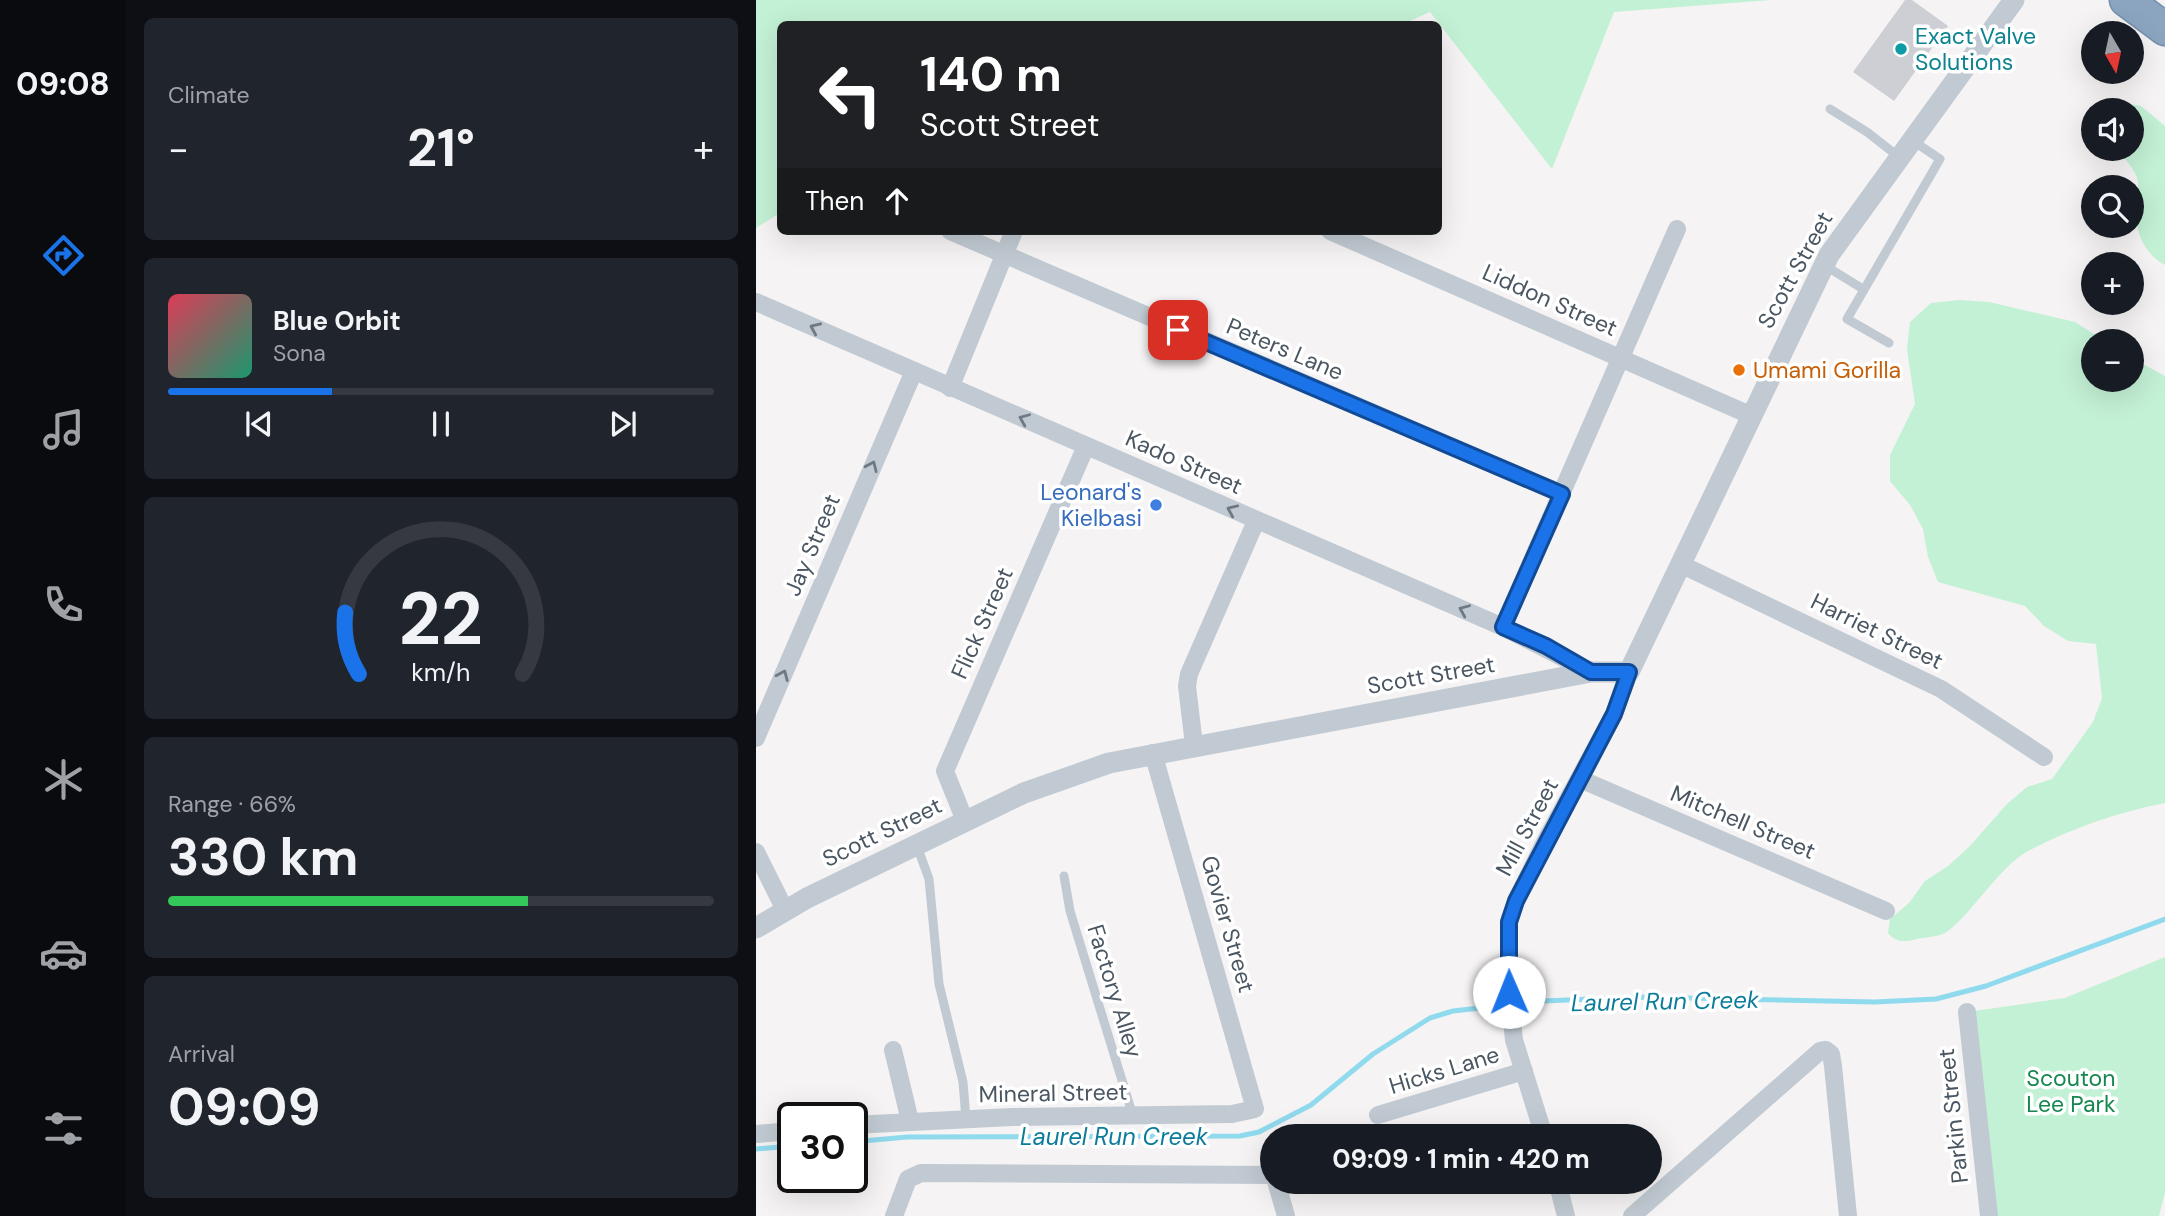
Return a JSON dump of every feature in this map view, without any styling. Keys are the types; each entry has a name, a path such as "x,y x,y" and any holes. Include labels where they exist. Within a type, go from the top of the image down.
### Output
{"highway":[{"path":"2126,0 2165,29"}],"street":[{"name":"Scott Street","path":"756,928 785,910 965,821 1052,781 1109,763 1591,672 1629,672 1824,265 2014,0"},
{"path":"1503,627 1678,229"},
{"name":"Peters Lane","path":"959,235 1562,494"},
{"path":"950,388 1012,235"},
{"name":"Liddon Street","path":"1338,235 1751,415"},
{"name":"Kado Street","path":"756,302 1546,646 1591,672"},
{"name":"Jay Street","path":"756,738 914,371"},
{"name":"Flick Street","path":"965,821 945,771 1086,446"},
{"path":"1194,745 1186,686 1189,674 1256,520"},
{"name":"Harriet Street","path":"1680,564 1941,690 2044,757"},
{"name":"Mill Street","path":"1540,1124 1512,1021 1509,992 1509,922 1516,901 1614,714 1629,672"},
{"name":"Govier Street","path":"1153,753 1255,1109"},
{"name":"Mitchell Street","path":"1580,779 1886,911"},
{"path":"756,852 785,910"},
{"name":"Parkin Street","path":"1967,1012 1989,1216"},
{"path":"893,1050 910,1121"},
{"path":"1632,1216 1782,1083 1820,1051 1826,1050 1833,1066 1848,1216"},
{"name":"Hicks Lane","path":"1378,1115 1524,1071"},
{"name":"Mineral Street","path":"868,1124 966,1119 1232,1114 1255,1109"},
{"path":"756,1134 777,1132"},
{"path":"894,1216 912,1175 956,1172 1260,1175"},
{"path":"1280,1194 1286,1216"},
{"path":"1560,1194 1566,1216"}],"lane":[{"path":"1830,109 1867,132 1899,157"},
{"path":"1889,343 1847,319 1940,159 1912,140"},
{"path":"1824,265 1863,289"},
{"path":"917,844 929,878 939,984 963,1082 966,1119"},
{"name":"Factory Alley","path":"1064,876 1070,911 1133,1116"}],"green space":[{"path":"756,0 1771,0 1614,12 1552,169 1442,27 1442,21 1437,21 1430,12 1410,21 777,21 777,215 756,228"},
{"path":"2144,108 2165,126 2165,265 2150,254 2141,239 2144,238 2144,175 2136,175 2127,161 2144,161"},
{"path":"1960,300 1989,302 2075,322 2086,329 2081,329 2081,392 2144,392 2144,365 2165,376 2165,803 2095,822 2028,851 2007,867 1948,931 1937,936 1901,941 1888,933 1890,919 1909,903 1925,881 1948,866 1969,847 2007,804 2027,787 2052,779 2093,722 2102,698 2096,644 2068,641 2044,626 2025,606 1938,582 1928,557 1923,529 1910,505 1890,481 1890,455 1915,404 1907,349 1910,322 1931,303"},
{"name":"Scouton Lee Park","path":"2165,957 2165,1193 2159,1216 1992,1216 1967,1012 2065,998"}],"building":[{"name":"Exact Valve Solutions","path":"1905,0 1912,0 1948,26 1894,101 1853,72"}],"waterway":[{"name":"Laurel Run Creek","path":"868,1141 907,1137 1240,1136 1259,1132 1311,1105 1373,1054 1430,1018 1453,1011 1543,1001 1640,997 1875,1002 1936,999 1986,986 2165,919"},
{"name":"Laurel Run Creek","path":"756,1149 777,1147"}],"place":[{"name":"Exact Valve Solutions","path":"1901,49"},
{"name":"Umami Gorilla","path":"1739,370"},
{"name":"Leonard's Kielbasi","path":"1156,505"}],"route":[{"path":"1178,330 1562,494 1503,627 1546,646 1591,672 1629,672 1614,714 1516,901 1509,922 1509,992"}]}
